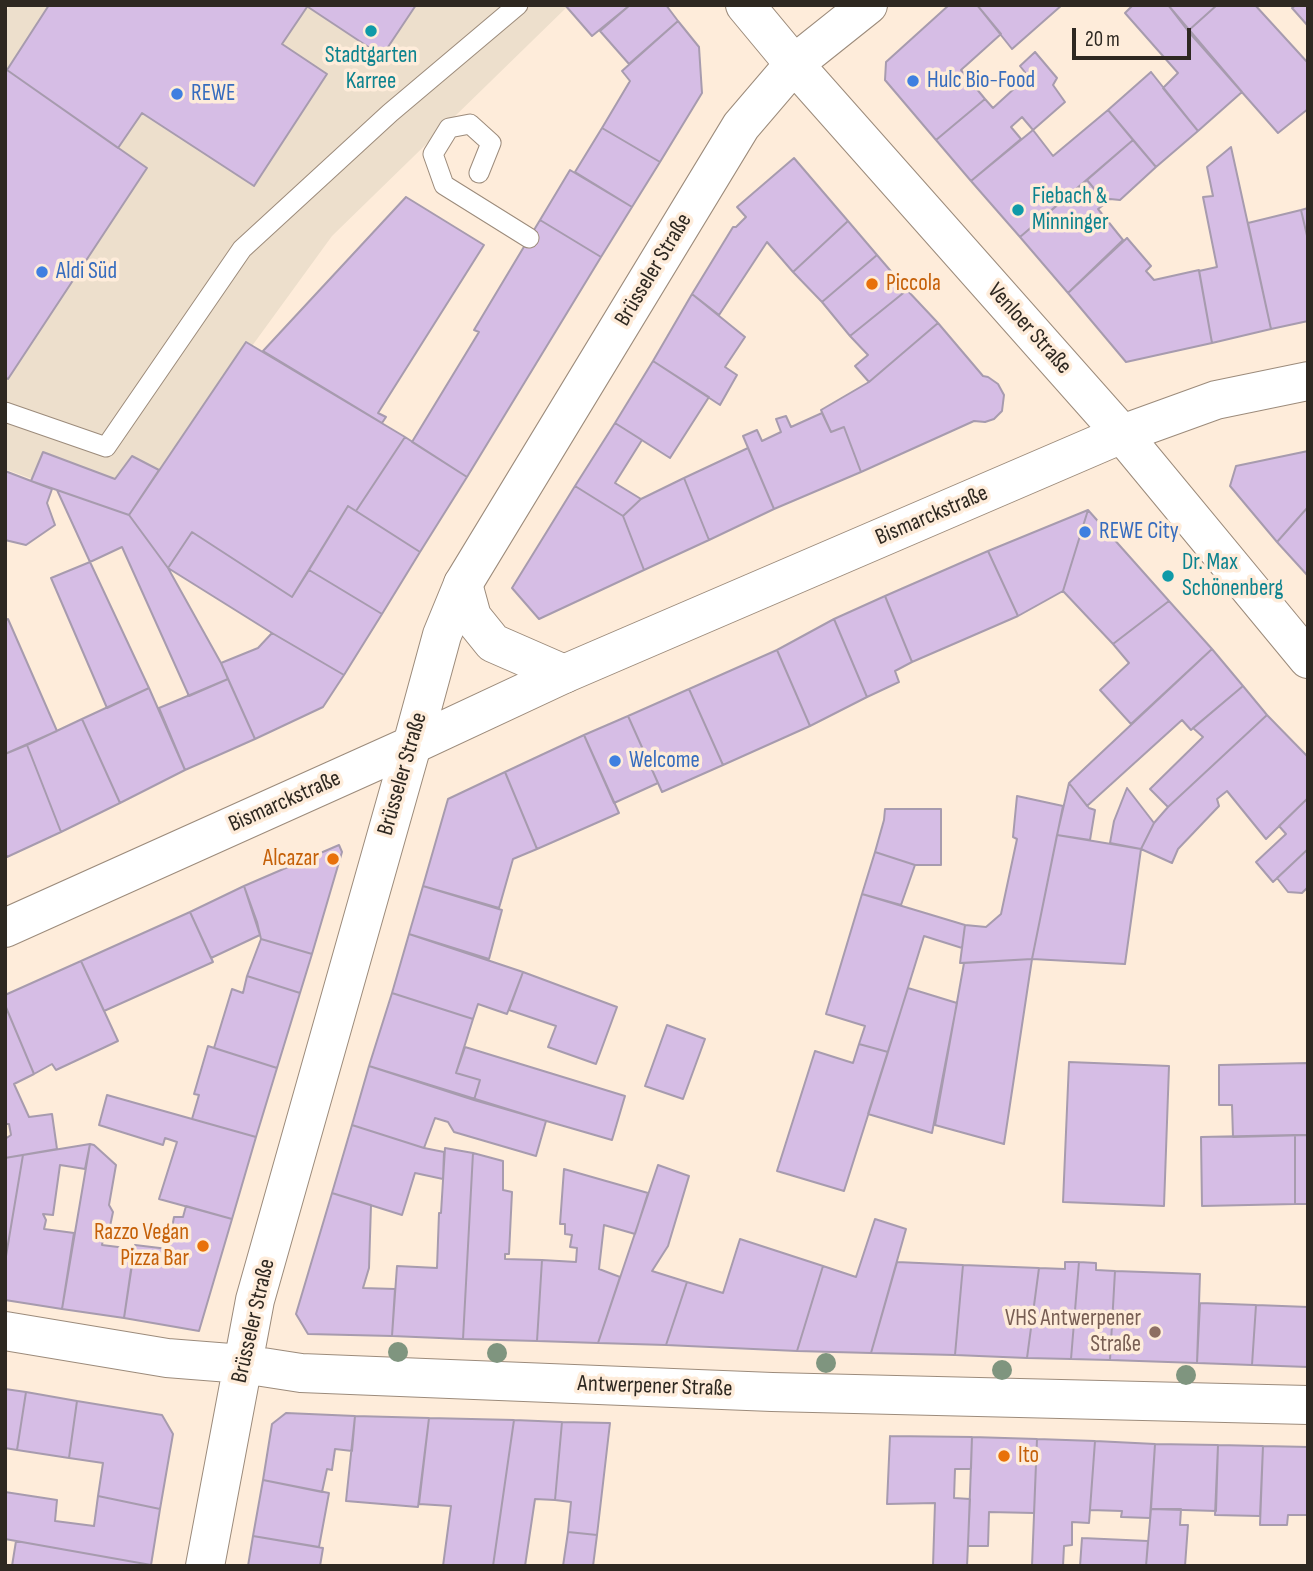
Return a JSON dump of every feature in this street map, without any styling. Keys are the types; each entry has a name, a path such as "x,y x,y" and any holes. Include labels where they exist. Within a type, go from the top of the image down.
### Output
{"street":[{"name":"Venloer Straße","path":"745,5 794,64 1122,434 1308,659"},
{"name":"Brüsseler Straße","path":"205,1566 256,1300 442,635 463,584 741,126 794,64 868,5"},
{"name":"Bismarckstraße","path":"5,929 412,746 564,674 1122,434 1216,400 1308,381"},
{"path":"463,584 472,617 493,643 564,674"},
{"name":"Antwerpener Straße","path":"5,1331 167,1358 243,1364 301,1373 730,1390 1308,1405"}],"lane":[{"path":"5,412 106,447 242,249 390,113 519,5"},
{"path":"479,173 491,143 470,124 449,128 433,154 444,185 529,239"}],"shaded area":[{"path":"10,5 569,5 332,236 129,515 5,469 5,13"}],"building":[{"name":"REWE","path":"49,5 305,5 307,7 282,44 327,74 254,186 142,113 118,148 7,70"},
{"name":"Stadtgarten Karree","path":"305,5 416,5 382,56"},
{"path":"565,5 630,5 592,36"},
{"path":"630,5 666,5 678,21 629,64 600,31"},
{"path":"949,5 977,5 1001,34 961,70 985,99 936,140 885,80 886,62"},
{"path":"977,5 1062,5 1012,49"},
{"path":"1133,5 1168,5 1242,92 1198,131 1163,88 1178,73 1125,13"},
{"path":"1168,5 1217,5 1188,31"},
{"path":"1217,5 1255,5 1308,63 1308,109 1278,133 1188,31"},
{"path":"1296,5 1308,5 1308,26 1292,8"},
{"path":"678,21 699,47 702,93 660,162 602,128 630,81 622,71"},
{"path":"1035,52 1057,78 1053,85 1065,102 1033,130 1022,117 1011,127 1021,139 971,181 936,140 985,99 993,108 1028,76 1020,66"},
{"name":"Aldi Süd","path":"7,70 147,168 8,379 5,377"},
{"path":"1151,72 1198,131 1156,167 1108,110"},
{"path":"1108,110 1133,140 1020,237 971,181 1033,130 1053,156"},
{"path":"602,128 660,162 632,207 575,172"},
{"path":"1133,140 1156,167 1120,200 1110,199 1106,203 1087,180"},
{"path":"1231,147 1271,329 1212,343 1199,271 1217,267 1203,197 1213,196 1207,167"},
{"path":"794,158 848,221 793,272 767,242 719,315 692,294 733,227 746,217 737,207"},
{"path":"570,170 632,207 601,257 540,220"},
{"path":"1087,180 1106,203 1098,209 1123,240 1068,293 1020,237"},
{"path":"406,197 484,245 378,413 386,417 382,423 263,351"},
{"path":"1308,208 1308,240 1301,210"},
{"path":"1301,210 1308,240 1308,321 1271,329 1248,223"},
{"path":"540,220 601,257 467,477 412,442 479,332 474,330"},
{"path":"848,221 877,255 822,302 793,272"},
{"path":"1127,238 1151,266 1146,271 1154,280 1199,270 1212,343 1126,362 1068,293"},
{"path":"877,255 907,290 850,336 822,302"},
{"path":"907,290 938,323 869,382 855,366 868,355 850,336"},
{"path":"692,294 745,337 725,367 737,375 720,405 653,361"},
{"path":"938,323 983,376 998,384 1004,395 1002,411 994,419 974,421 861,472 844,427 831,432 821,410 869,382"},
{"path":"246,342 405,437 356,511 348,506 292,597 192,532 168,568 129,515"},
{"path":"653,361 709,397 670,458 615,423"},
{"path":"822,413 831,432 844,427 861,472 774,509 743,436 757,430 762,441 781,432 776,419 786,416 791,427"},
{"path":"615,423 642,440 615,483 641,499 623,516 575,486"},
{"path":"405,437 467,477 420,552 356,511"},
{"path":"748,448 774,509 709,540 684,478"},
{"path":"1308,451 1308,507 1277,542 1230,486 1236,466"},
{"path":"43,452 115,479 132,456 159,470 129,515 31,481"},
{"path":"5,471 52,489 47,503 55,525 26,545 5,540"},
{"path":"684,478 709,540 644,570 623,516 641,499"},
{"path":"575,486 623,516 644,570 539,619 512,588"},
{"path":"57,490 129,515 168,568 228,679 189,696 122,547 90,562"},
{"path":"348,506 420,552 382,614 309,570"},
{"path":"1308,507 1308,576 1277,542"},
{"path":"1088,510 1063,591 1018,616 988,551"},
{"path":"1088,510 1169,601 1113,644 1063,591"},
{"path":"192,532 292,597 309,570 382,614 344,675 168,568"},
{"path":"988,551 1018,616 912,662 885,596"},
{"path":"90,562 149,688 107,708 51,578"},
{"path":"885,596 912,662 895,671 899,682 867,697 834,619"},
{"path":"1169,601 1212,649 1131,724 1100,690 1129,663 1113,644"},
{"path":"8,619 57,731 5,754 5,620"},
{"path":"834,619 867,697 810,726 777,650"},
{"path":"272,633 344,675 323,707 255,739 221,663 258,648"},
{"path":"1212,649 1243,686 1191,730 1182,720 1087,806 1069,783"},
{"path":"777,650 810,726 723,765 689,689"},
{"path":"228,679 255,739 185,770 159,708"},
{"path":"1243,686 1267,715 1168,807 1150,789 1203,737 1193,728"},
{"path":"149,688 185,770 120,803 82,719"},
{"path":"689,689 723,765 662,792 628,716"},
{"path":"1267,715 1308,757 1308,798 1266,839 1227,791 1217,799 1219,806 1178,849 1172,863 1141,849 1154,823 1168,807"},
{"path":"628,716 658,783 614,803 584,735"},
{"path":"82,719 120,803 61,832 27,745"},
{"path":"584,735 619,813 537,849 505,772"},
{"path":"27,745 61,832 7,857 5,754"},
{"path":"505,772 537,849 513,859 499,908 423,886 448,799"},
{"path":"1069,783 1089,808 1095,810 1090,840 1057,835"},
{"path":"1127,788 1154,823 1141,849 1110,843 1114,821"},
{"path":"1017,796 1063,806 1032,959 960,963 965,925 986,927 1001,914 1017,839 1013,837"},
{"path":"1308,798 1308,849 1273,882 1256,862 1286,834 1279,826"},
{"path":"885,809 941,809 941,865 915,865 875,852"},
{"path":"1057,835 1141,849 1125,964 1032,959"},
{"path":"339,845 342,852 312,954 261,939 244,886"},
{"path":"1308,849 1308,887 1302,893 1288,892 1277,878"},
{"path":"875,852 915,865 901,905 862,894"},
{"path":"244,886 260,935 211,958 190,912"},
{"path":"423,886 502,910 489,959 409,934"},
{"path":"862,894 965,925 962,948 924,936 888,1052 859,1044 865,1026 826,1014"},
{"path":"190,912 213,962 104,1011 81,961"},
{"path":"409,934 523,972 507,1014 478,1004 473,1019 392,993"},
{"path":"261,939 312,954 300,993 247,976"},
{"path":"1032,959 1004,1144 935,1125 964,963"},
{"path":"81,961 118,1041 56,1070 52,1064 34,1074 5,1005 5,995"},
{"path":"523,972 617,1007 596,1064 548,1047 556,1026 509,1010"},
{"path":"247,976 300,993 277,1068 214,1048 232,989 243,993"},
{"path":"908,988 957,1003 932,1133 868,1114"},
{"path":"392,993 473,1019 456,1073 480,1080 474,1100 369,1066"},
{"path":"5,1005 34,1074 14,1084 29,1117 52,1114 57,1149 5,1158 5,1139 11,1135 9,1124 5,1124"},
{"path":"667,1025 705,1039 683,1099 645,1086"},
{"path":"859,1044 888,1052 844,1191 777,1171 815,1051 853,1063"},
{"path":"208,1046 277,1068 256,1137 192,1119 199,1095 194,1094"},
{"path":"465,1047 625,1096 612,1140 474,1100 480,1080 456,1073"},
{"path":"1069,1062 1169,1066 1164,1206 1063,1202"},
{"path":"1308,1063 1308,1135 1233,1137 1232,1105 1219,1105 1219,1065"},
{"path":"369,1066 546,1121 536,1156 454,1132 448,1122 435,1118 424,1148 352,1125"},
{"path":"107,1095 256,1137 232,1219 159,1199 177,1142 165,1138 163,1145 99,1125"},
{"path":"352,1125 444,1152 443,1179 415,1173 402,1215 332,1193"},
{"path":"1295,1135 1295,1204 1202,1206 1201,1137"},
{"path":"1295,1135 1308,1135 1308,1204 1295,1204"},
{"path":"90,1144 85,1169 60,1165 53,1215 43,1214 46,1220 44,1229 74,1233 62,1309 5,1300 5,1262 23,1155"},
{"path":"90,1144 116,1165 109,1205 113,1212 109,1231 104,1234 102,1245 134,1249 124,1318 62,1309"},
{"path":"445,1148 473,1153 463,1339 392,1336 397,1266 437,1268"},
{"path":"473,1153 503,1161 503,1190 512,1192 509,1254 505,1254 505,1259 542,1260 537,1341 463,1339"},
{"path":"23,1155 5,1262 5,1158"},
{"path":"658,1165 689,1176 668,1246 652,1271 687,1282 666,1345 598,1343"},
{"path":"564,1169 648,1193 635,1234 604,1225 599,1269 620,1277 598,1343 537,1341 542,1260 576,1262 577,1248 570,1247 572,1235 565,1234 565,1224 560,1224"},
{"path":"332,1193 371,1205 369,1268 363,1288 395,1289 392,1336 308,1334 296,1314"},
{"path":"186,1206 232,1219 199,1331 124,1318 135,1245 168,1249 174,1217 183,1217"},
{"path":"875,1219 906,1229 871,1353 797,1351 823,1266 856,1277"},
{"path":"740,1239 823,1266 797,1351 666,1345 687,1282 723,1293"},
{"path":"897,1262 963,1265 955,1355 871,1353"},
{"path":"1065,1262 1079,1262 1071,1359 1027,1358 1039,1268 1065,1269"},
{"path":"1079,1262 1096,1263 1096,1270 1115,1271 1110,1360 1071,1359"},
{"path":"963,1265 1039,1268 1027,1358 955,1355"},
{"name":"VHS Antwerpener Straße","path":"1115,1271 1200,1274 1197,1363 1110,1360"},
{"path":"1200,1303 1256,1305 1252,1365 1197,1363"},
{"path":"1256,1305 1308,1307 1308,1367 1252,1365"},
{"path":"5,1389 26,1392 17,1450 5,1448"},
{"path":"26,1392 77,1401 69,1458 17,1450"},
{"path":"77,1401 162,1415 173,1434 160,1509 98,1496 103,1463 69,1458"},
{"path":"286,1413 355,1416 352,1451 335,1449 332,1470 327,1469 322,1492 263,1480 272,1424"},
{"path":"355,1416 429,1418 418,1507 346,1501"},
{"path":"429,1418 514,1420 493,1566 443,1566 451,1506 419,1504"},
{"path":"514,1420 562,1422 555,1500 535,1499 525,1566 493,1566"},
{"path":"562,1422 610,1423 597,1535 568,1532 571,1502 555,1500"},
{"path":"890,1436 972,1437 971,1469 955,1469 954,1498 970,1499 967,1566 933,1566 935,1503 887,1504"},
{"path":"972,1437 1037,1439 1034,1513 989,1512 988,1546 968,1546"},
{"path":"1037,1439 1095,1441 1089,1523 1072,1522 1072,1545 1064,1546 1063,1566 1032,1566"},
{"path":"1095,1441 1155,1444 1150,1518 1121,1517 1122,1511 1090,1510"},
{"path":"1155,1444 1218,1445 1216,1511 1151,1509"},
{"path":"1218,1445 1263,1446 1260,1516 1215,1515"},
{"path":"1263,1446 1308,1447 1308,1515 1288,1515 1287,1525 1260,1525"},
{"path":"263,1480 329,1493 319,1547 253,1536"},
{"path":"5,1492 57,1500 55,1521 94,1526 98,1496 160,1509 151,1565 5,1539"},
{"path":"1151,1509 1181,1509 1180,1525 1188,1525 1185,1566 1146,1566"},
{"path":"568,1532 597,1535 593,1566 563,1566"},
{"path":"253,1536 323,1548 320,1566 248,1566"},
{"path":"1082,1538 1148,1541 1146,1566 1080,1566"},
{"path":"16,1541 151,1565 12,1566"}],"place":[{"name":"Stadtgarten Karree","path":"371,31"},
{"name":"Hulc Bio-Food","path":"913,81"},
{"name":"REWE","path":"177,94"},
{"name":"Fiebach & Minninger","path":"1018,210"},
{"name":"Aldi Süd","path":"42,272"},
{"name":"Piccola","path":"872,284"},
{"name":"REWE City","path":"1085,532"},
{"name":"Dr. Max Schönenberg","path":"1168,576"},
{"name":"Welcome","path":"615,761"},
{"name":"Alcazar","path":"333,859"},
{"name":"Razzo Vegan Pizza Bar","path":"203,1246"},
{"name":"VHS Antwerpener Straße","path":"1155,1332"},
{"name":"Ito","path":"1004,1456"}]}
